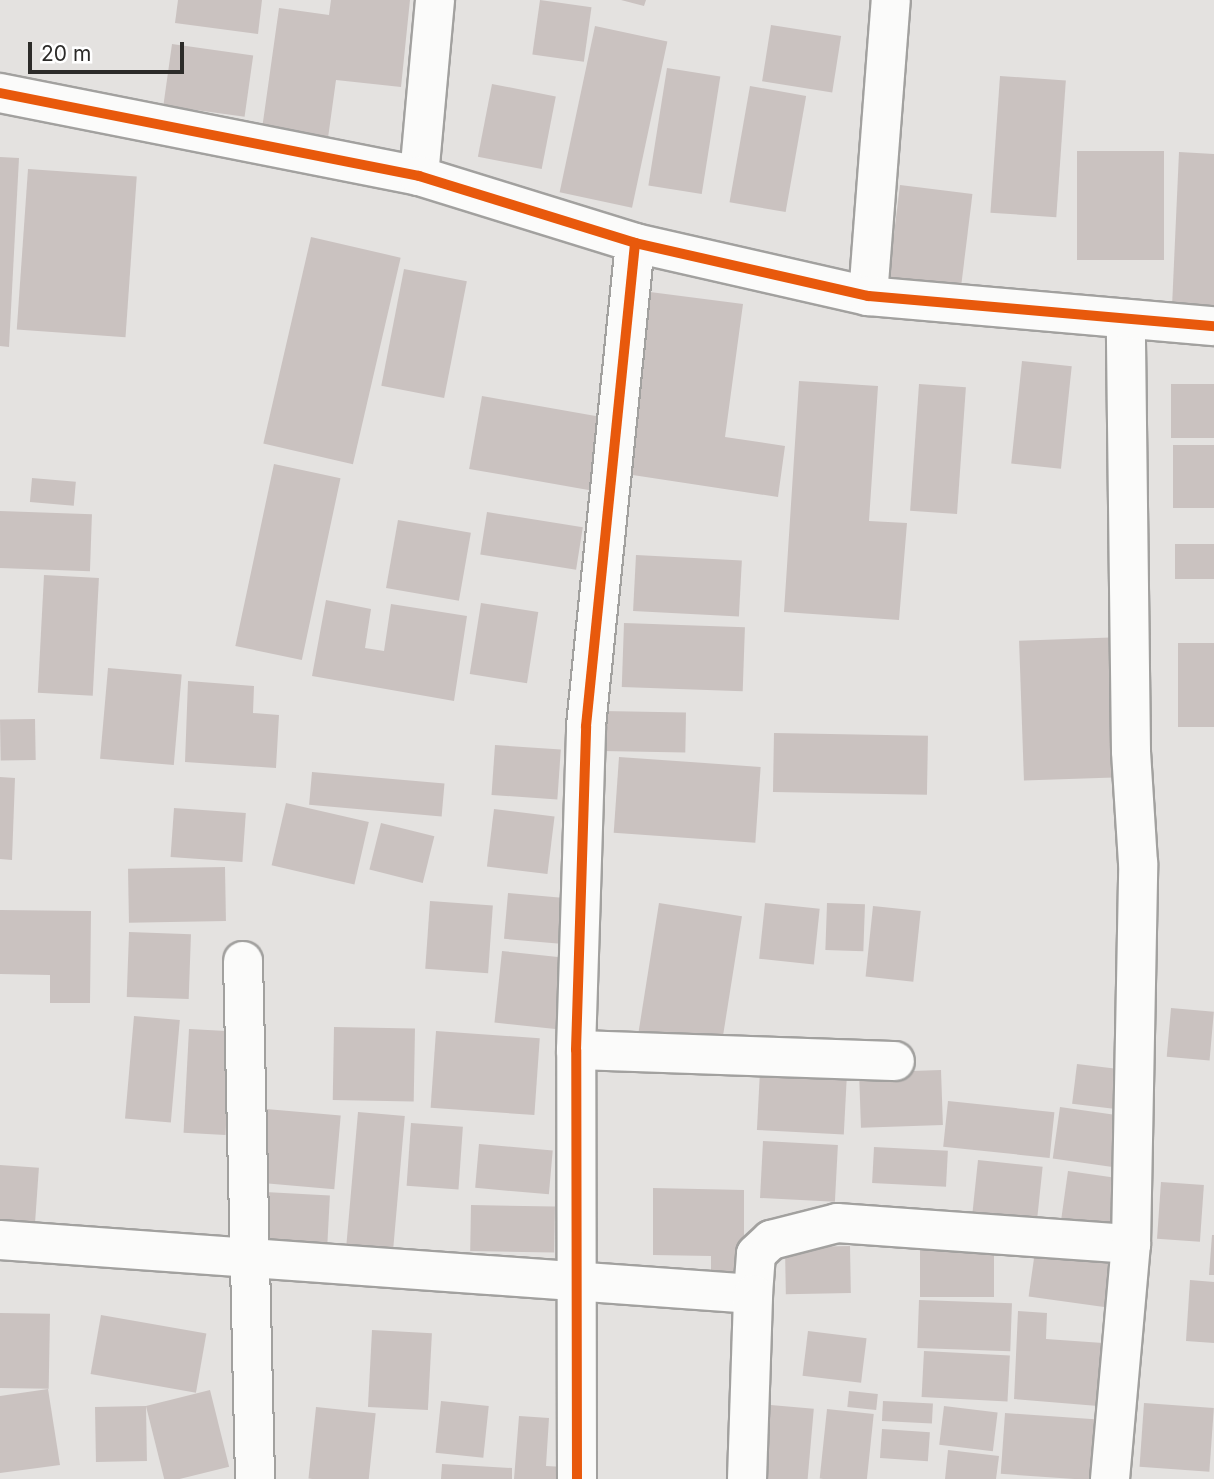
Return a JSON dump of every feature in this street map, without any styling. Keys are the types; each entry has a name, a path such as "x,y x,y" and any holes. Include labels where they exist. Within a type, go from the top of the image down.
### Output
{"street":[{"path":"419,176 435,0"},
{"path":"868,296 891,0"},
{"path":"0,93 419,176 635,243 868,296 1126,321 1214,326"},
{"path":"577,1479 579,1282 576,1050 586,726 635,243"},
{"path":"1110,1479 1131,1244 1138,863 1131,751 1126,321"},
{"path":"243,961 252,1256 255,1479"},
{"path":"576,1050 895,1061"},
{"path":"747,1479 756,1254 771,1240 836,1223 1131,1244"},
{"path":"0,1240 753,1294"}],"building":[{"path":"178,0 262,0 258,34 175,23"},
{"path":"331,0 410,0 401,87 336,80 328,138 262,129 279,8 329,15"},
{"path":"540,0 591,7 584,62 532,54"},
{"path":"621,0 646,0 644,6"},
{"path":"771,25 841,36 832,92 762,81"},
{"path":"595,26 667,41 632,208 560,192"},
{"path":"172,44 253,55 245,117 163,105"},
{"path":"667,68 720,76 702,194 648,186"},
{"path":"1000,76 1066,81 1056,217 990,213"},
{"path":"492,84 556,96 542,169 478,157"},
{"path":"750,86 806,96 786,212 730,202"},
{"path":"1077,151 1164,151 1164,260 1077,260"},
{"path":"1179,152 1214,154 1214,309 1172,307"},
{"path":"0,157 19,158 9,347 0,346"},
{"path":"28,169 137,177 126,337 17,330"},
{"path":"900,185 972,194 961,289 888,280"},
{"path":"311,237 401,258 353,464 263,444"},
{"path":"404,269 467,281 444,398 381,386"},
{"path":"650,292 743,304 725,437 785,446 778,497 626,474"},
{"path":"1022,361 1072,366 1061,469 1011,463"},
{"path":"799,381 878,386 869,521 907,523 899,620 784,612"},
{"path":"919,384 966,387 957,514 910,511"},
{"path":"1171,384 1214,384 1214,438 1171,438"},
{"path":"482,396 604,418 591,490 469,469"},
{"path":"1173,445 1214,445 1214,508 1173,508"},
{"path":"274,464 341,478 302,660 235,646"},
{"path":"32,478 76,482 74,506 30,502"},
{"path":"0,511 92,514 90,571 0,568"},
{"path":"487,512 583,527 576,570 480,554"},
{"path":"398,520 471,533 459,601 386,588"},
{"path":"1175,544 1214,544 1214,579 1175,579"},
{"path":"636,555 742,561 739,616 633,611"},
{"path":"44,575 99,578 93,696 38,693"},
{"path":"326,600 371,609 365,648 384,651 391,604 467,616 454,701 312,676"},
{"path":"481,603 538,612 527,683 470,674"},
{"path":"624,623 745,627 743,691 622,687"},
{"path":"1124,637 1129,777 1024,781 1019,641"},
{"path":"1178,643 1214,643 1214,727 1178,727"},
{"path":"108,668 182,674 174,765 100,759"},
{"path":"188,681 254,686 253,713 279,715 276,768 185,762"},
{"path":"603,711 686,712 685,752 602,751"},
{"path":"35,719 36,760 1,761 0,720"},
{"path":"774,733 928,736 927,795 773,792"},
{"path":"495,745 561,750 557,799 492,795"},
{"path":"619,757 761,767 755,843 614,833"},
{"path":"312,772 444,784 442,816 309,805"},
{"path":"0,777 15,778 12,860 0,859"},
{"path":"286,803 369,822 354,884 272,865"},
{"path":"174,808 246,813 242,862 171,857"},
{"path":"494,809 555,816 547,874 487,867"},
{"path":"381,823 434,836 423,883 369,870"},
{"path":"225,867 226,921 129,923 128,869"},
{"path":"508,893 579,899 575,945 504,939"},
{"path":"430,901 493,905 488,973 425,969"},
{"path":"659,903 742,916 721,1048 638,1035"},
{"path":"765,903 820,909 814,964 759,959"},
{"path":"827,903 865,904 863,951 825,950"},
{"path":"873,906 921,911 913,982 866,977"},
{"path":"0,910 91,911 90,1003 50,1003 50,975 0,974"},
{"path":"129,932 191,934 189,999 127,997"},
{"path":"502,951 568,958 560,1030 494,1023"},
{"path":"1171,1008 1214,1012 1210,1061 1167,1057"},
{"path":"134,1016 180,1020 171,1123 125,1119"},
{"path":"334,1027 415,1028 414,1101 333,1100"},
{"path":"189,1029 231,1031 225,1135 184,1133"},
{"path":"436,1031 540,1038 534,1115 431,1108"},
{"path":"1077,1064 1125,1070 1120,1110 1072,1104"},
{"path":"941,1070 943,1125 861,1128 859,1073"},
{"path":"760,1071 847,1076 844,1134 757,1130"},
{"path":"948,1101 1054,1112 1050,1158 943,1147"},
{"path":"1060,1107 1130,1117 1123,1168 1053,1158"},
{"path":"266,1109 341,1116 334,1189 260,1183"},
{"path":"358,1112 405,1116 392,1261 345,1256"},
{"path":"411,1123 463,1127 458,1189 407,1186"},
{"path":"763,1141 838,1145 835,1202 760,1198"},
{"path":"479,1144 553,1150 549,1194 475,1188"},
{"path":"874,1147 948,1151 946,1187 872,1183"},
{"path":"978,1160 1043,1167 1036,1226 972,1220"},
{"path":"0,1165 39,1168 35,1231 0,1228"},
{"path":"1068,1171 1129,1180 1122,1229 1061,1221"},
{"path":"1161,1182 1204,1185 1200,1242 1157,1239"},
{"path":"653,1188 744,1190 744,1282 711,1282 711,1256 653,1255"},
{"path":"265,1192 330,1195 327,1253 262,1250"},
{"path":"471,1205 555,1206 554,1252 470,1251"},
{"path":"1212,1235 1214,1275 1209,1275"},
{"path":"920,1238 994,1238 994,1297 920,1297"},
{"path":"1036,1244 1122,1256 1115,1309 1029,1296"},
{"path":"850,1246 851,1293 786,1294 785,1247"},
{"path":"1190,1280 1214,1282 1214,1343 1186,1341"},
{"path":"919,1300 1012,1303 1010,1351 917,1348"},
{"path":"1018,1311 1047,1313 1046,1339 1103,1343 1098,1406 1014,1399"},
{"path":"0,1313 50,1314 49,1389 0,1388"},
{"path":"101,1315 206,1334 196,1393 91,1374"},
{"path":"372,1330 432,1333 428,1410 368,1407"},
{"path":"808,1331 867,1338 861,1383 803,1376"},
{"path":"924,1351 1010,1356 1007,1401 922,1397"},
{"path":"48,1389 60,1465 0,1473 0,1396"},
{"path":"210,1390 229,1467 180,1479 164,1479 146,1406"},
{"path":"849,1391 878,1394 876,1410 847,1407"},
{"path":"441,1401 489,1406 483,1458 436,1453"},
{"path":"883,1401 933,1404 932,1424 882,1421"},
{"path":"1144,1403 1214,1408 1209,1472 1140,1467"},
{"path":"760,1404 814,1409 808,1479 753,1479"},
{"path":"146,1406 147,1461 96,1462 95,1407"},
{"path":"944,1406 998,1413 993,1451 939,1445"},
{"path":"316,1407 376,1413 369,1479 308,1479"},
{"path":"827,1409 874,1414 867,1479 820,1479"},
{"path":"1005,1413 1102,1420 1098,1479 1001,1474"},
{"path":"519,1416 549,1418 546,1466 565,1467 564,1479 514,1479"},
{"path":"882,1429 930,1432 928,1461 880,1458"},
{"path":"948,1450 999,1456 996,1479 945,1479"},
{"path":"442,1464 512,1468 512,1479 441,1479"}],"cycle path":[{"path":"0,93 419,176 635,243 868,296 1214,326"},
{"path":"577,1479 576,1050 586,726 635,243"}]}
